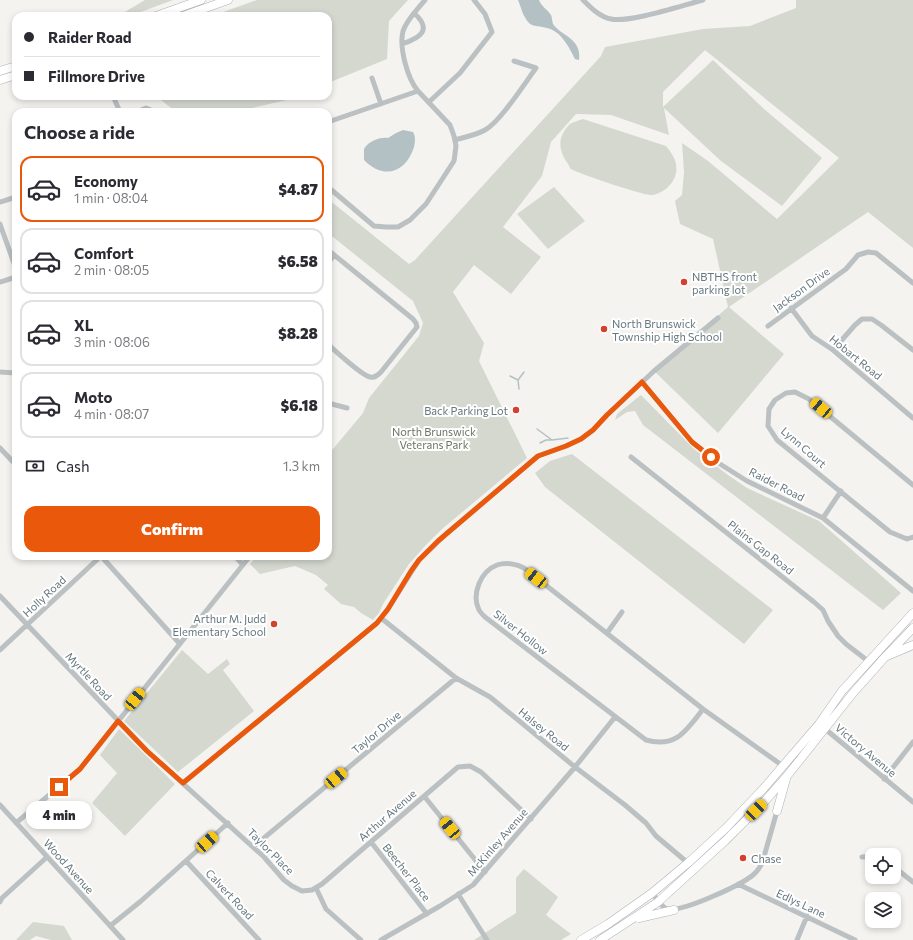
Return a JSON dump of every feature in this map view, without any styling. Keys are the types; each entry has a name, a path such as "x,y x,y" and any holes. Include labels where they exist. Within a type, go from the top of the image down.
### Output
{"highway":[{"path":"167,12 201,0"},
{"path":"194,12 228,0"},
{"path":"0,71 12,67"},
{"path":"0,80 12,76"},
{"path":"600,940 658,902 712,854 764,802 787,776 821,726 842,691 913,613"},
{"path":"582,940 651,894 726,828 853,693 884,657 913,628"},
{"path":"884,657 913,645"},
{"path":"777,811 787,776"},
{"path":"764,802 772,803 777,811"},
{"path":"630,921 647,915 674,910"}],"street":[{"path":"332,190 374,226 398,226 410,220 426,204 454,161 456,146 450,125 415,87 403,59 403,31 414,13 425,0"},
{"path":"429,102 460,73 492,32 485,14 474,0"},
{"path":"583,0 593,10 602,16 612,19 632,18 703,0"},
{"path":"402,44 415,40 422,34 423,27 421,19 414,13"},
{"path":"455,140 478,133 489,127 536,68 514,61"},
{"path":"372,78 381,104"},
{"path":"332,121 418,91"},
{"path":"0,202 12,198"},
{"path":"0,224 12,258"},
{"name":"Jackson Drive","path":"768,326 846,269 858,255 868,252 876,253 913,283"},
{"path":"332,258 334,255 386,296 416,323 417,327 381,372 371,378 332,347"},
{"path":"0,282 12,278"},
{"name":"Hobart Road","path":"791,308 812,336 833,350 913,418"},
{"path":"183,783 358,639 381,618 419,560 429,549 538,456 581,439 593,430 642,382 718,318"},
{"path":"833,350 862,319 872,319 913,350"},
{"path":"0,372 12,373"},
{"name":"Raider Road","path":"642,382 692,442 720,464 748,481 822,518 913,591"},
{"name":"Lynn Court","path":"913,485 809,398 795,392 786,393 774,400 769,408 768,426 777,440 890,532 907,539 913,537"},
{"path":"332,404 348,408"},
{"path":"0,448 12,461"},
{"name":"Plains Gap Road","path":"631,457 814,602 823,610 838,636 868,661"},
{"path":"822,518 841,491"},
{"name":"Holly Road","path":"0,650 97,560"},
{"path":"105,560 180,644"},
{"path":"239,560 243,565"},
{"path":"16,823 80,769 247,560"},
{"name":"Silver Hollow","path":"703,709 686,731 677,738 666,743 657,743 646,740 485,617 479,610 475,597 478,585 487,572 497,565 517,564 524,568 703,709 783,766"},
{"name":"Myrtle Road","path":"0,596 147,751 183,783"},
{"path":"607,633 622,612"},
{"name":"Halsey Road","path":"381,618 456,678 490,697 646,823 656,836 688,863"},
{"name":"Taylor Drive","path":"253,847 456,678"},
{"name":"McKinley Avenue","path":"381,940 427,914 473,885 575,767 615,717"},
{"name":"Victory Avenue","path":"821,726 913,802"},
{"path":"884,779 913,742"},
{"name":"Arthur Avenue","path":"316,888 458,767 470,766 481,772 531,819"},
{"name":"Taylor Place","path":"183,783 253,847 284,880 292,886 302,890 312,890 316,888"},
{"path":"424,796 485,872"},
{"name":"Wood Avenue","path":"0,805 123,940"},
{"path":"651,894 665,908 674,910 691,905 738,884 753,875 760,866 768,847 777,811"},
{"path":"110,926 228,824"},
{"name":"Beecher Place","path":"371,842 427,914"},
{"path":"0,902 2,898 47,857"},
{"name":"Calvert Road","path":"186,861 259,940"},
{"path":"901,873 913,882"},
{"name":"Edlys Lane","path":"738,884 855,940"},
{"path":"316,888 326,909 361,940"},
{"path":"458,894 487,940"},
{"path":"796,940 807,916"}],"green space":[{"path":"145,0 173,0 141,12 125,12"},
{"path":"257,0 408,0 389,21 387,59 332,81 332,12 223,12"},
{"name":"North Brunswick Veterans Park","path":"796,0 913,0 913,248 868,212 729,307 784,354 718,433 654,371 728,307 713,239 680,224 675,201 682,195 684,172 682,143 708,161 777,219 839,158 705,50 663,92 663,107 713,60 764,109 822,158 782,206 721,161 664,108 669,135 611,115 576,114 551,142 542,176 503,227 541,257 511,294 474,265 453,292 484,343 479,361 527,458 442,529 425,546 409,564 383,604 379,613 373,620 354,607 341,604 324,589 328,585 316,575 295,566 260,574 250,564 254,560 332,560 332,450 363,413 369,398 419,336 423,323 413,301 332,236 332,202 409,264 415,260 601,56 605,47 703,29 750,26 796,8"},
{"path":"161,100 287,100 252,108 171,108"},
{"path":"583,119 666,146 676,164 675,177 671,183 660,193 648,195 571,169 563,156 560,143 561,138 565,129 569,125"},
{"path":"554,187 585,221 548,249 517,214"},
{"path":"641,395 694,449 728,475 747,488 819,521 901,593 883,610 643,425 635,411 627,412 615,420 617,414"},
{"path":"572,454 773,610 744,644 545,487 535,473 550,461"},
{"path":"182,650 208,674 227,659 230,664 223,670 254,711 178,772 124,721"},
{"path":"119,729 175,784 125,836 92,803 117,773 100,755"},
{"path":"524,869 558,897 546,915 571,934 561,940 474,940 516,913 516,878"},
{"path":"33,922 64,926 72,940 51,940 36,936 30,940 16,940"}],"shaded area":[{"path":"518,0 539,0 551,15 553,24 574,42 579,53 579,60 575,59 564,40 556,32 545,27 529,23"},
{"path":"403,130 413,132 415,141 410,156 400,168 386,172 371,166 364,160 364,149 371,142 378,139 388,138"}],"waterway":[{"path":"519,389 518,380 524,372"},
{"path":"510,376 518,380"},
{"path":"537,429 552,440 568,438"},
{"path":"540,443 546,440 551,440"}],"place":[{"name":"NBTHS front parking lot","path":"684,282"},
{"name":"North Brunswick Township High School","path":"604,329"},
{"name":"Back Parking Lot","path":"516,410"},
{"name":"Arthur M. Judd Elementary School","path":"274,624"},
{"name":"Chase","path":"743,858"}],"route":[{"path":"59,787 80,769 118,721 147,751 183,783 377,623 388,609 419,560 446,534 538,456 581,439 593,430 642,382 692,442 711,457"}]}
